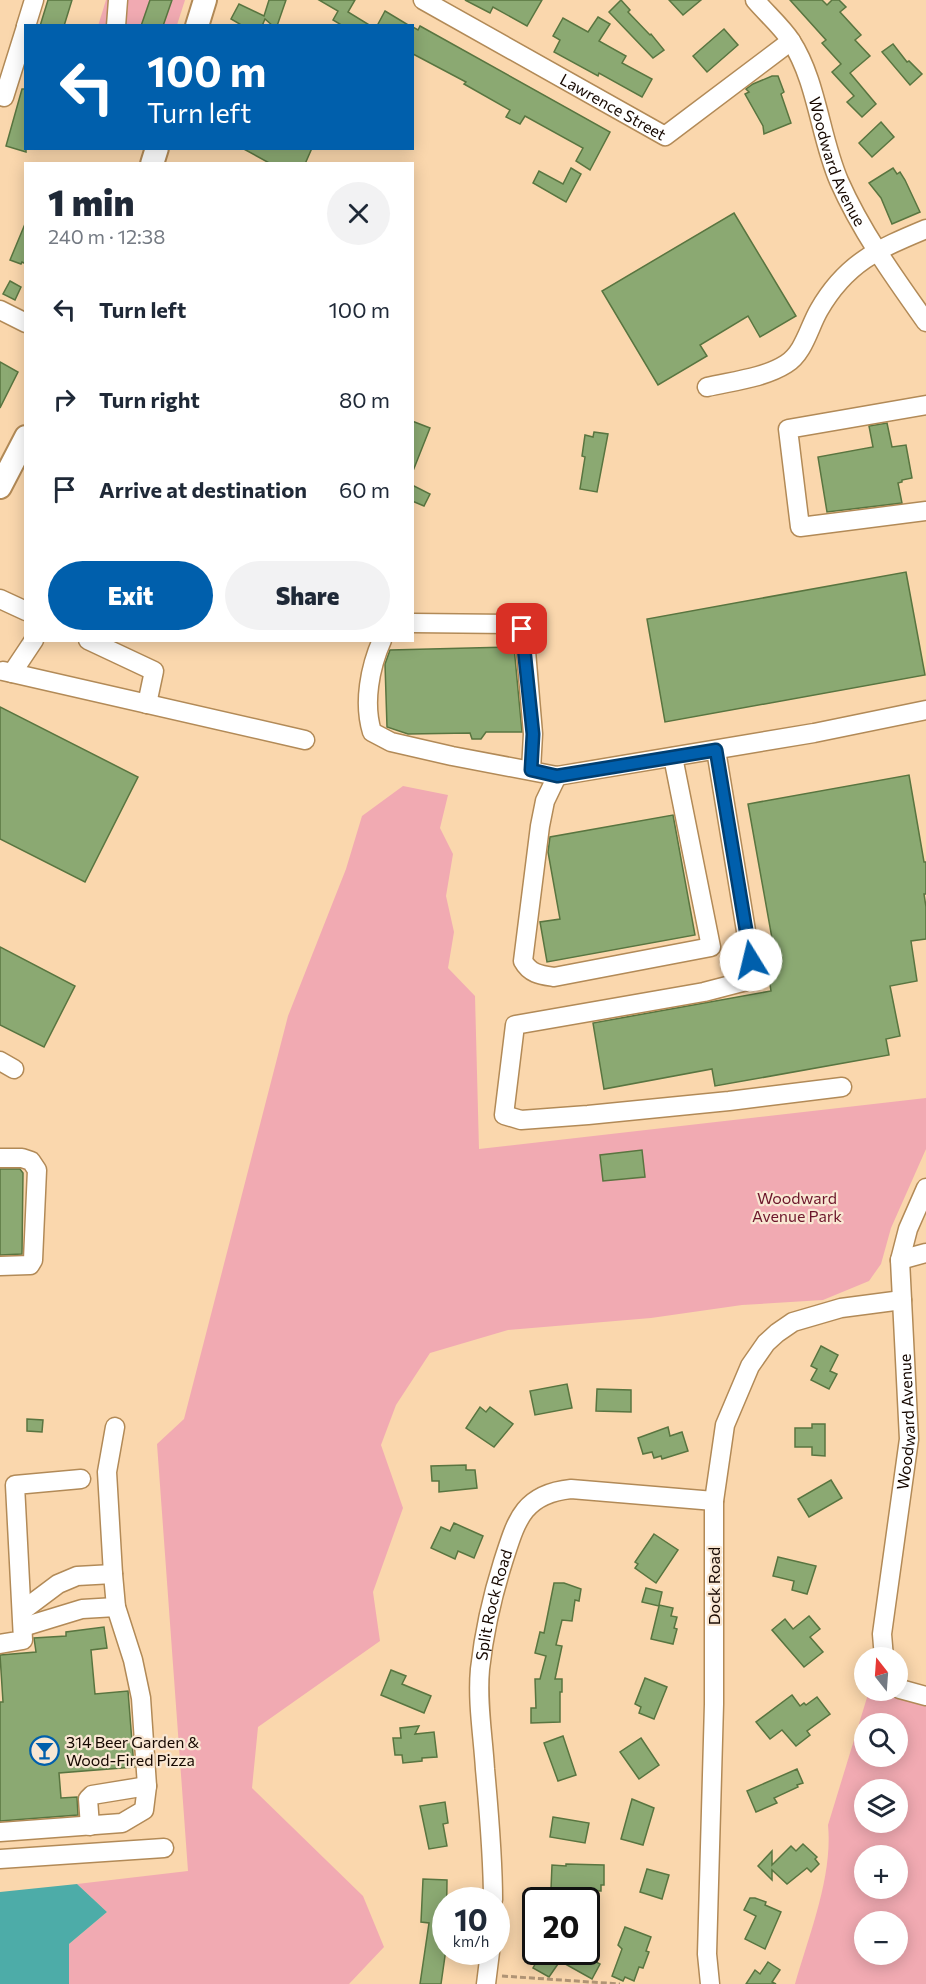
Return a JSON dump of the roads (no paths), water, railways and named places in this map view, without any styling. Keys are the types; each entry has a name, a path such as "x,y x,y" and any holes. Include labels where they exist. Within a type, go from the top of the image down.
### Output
{"main road":[{"path":"197,24 205,0"},
{"path":"0,487 20,462 24,445"}],"street":[{"path":"27,24 34,0"},
{"path":"116,24 118,0"},
{"name":"Lawrence Street","path":"423,0 665,136 791,41"},
{"name":"Woodward Avenue","path":"755,0 791,41 810,84 824,138 838,178 857,219 926,322"},
{"path":"4,97 24,32"},
{"path":"707,387 766,373 788,364 802,347 819,310 853,267 877,250 926,229"},
{"path":"0,310 24,322"},
{"path":"926,405 788,429 800,527 926,511"},
{"path":"0,599 24,610"},
{"path":"414,622 519,624 525,639 533,734 531,770"},
{"path":"32,642 6,671 305,740"},
{"path":"92,642 154,671 147,704"},
{"path":"381,642 375,657 367,709 372,732 391,742 411,747 557,776 716,750 926,710"},
{"path":"716,750 754,979 704,992 515,1025 504,1115 521,1120 588,1115 842,1087"},
{"path":"557,776 545,801 540,826 523,961 527,968 536,974 554,977 711,947 673,757"},
{"path":"0,1158 22,1158 31,1161 37,1170 33,1260 30,1265 0,1266"},
{"name":"Woodward Avenue","path":"883,1647 882,1634 917,1439 900,1260 908,1229 926,1188"},
{"path":"900,1260 926,1252"},
{"name":"Dock Road","path":"710,1984 707,1954 714,1704 714,1501 725,1425 750,1366 766,1343 793,1322 841,1308 902,1300"},
{"path":"0,1832 122,1823 144,1810 147,1786 141,1698 134,1660 116,1607 113,1574 107,1472 115,1427"},
{"path":"0,1644 23,1640 15,1485 81,1479"},
{"name":"Split Rock Road","path":"493,1887 480,1718 480,1670 493,1594 517,1522 527,1508 543,1496 571,1489 714,1501"},
{"path":"22,1619 58,1584 77,1576 113,1574"},
{"path":"22,1619 82,1609 116,1607"},
{"path":"908,1691 926,1696"},
{"path":"90,1826 88,1799 92,1795 147,1786"},
{"path":"34,1830 37,1857"},
{"path":"0,1859 164,1848"}],"water":[{"path":"77,1884 107,1912 69,1944 69,1984 0,1984 0,1892"}],"place":[{"name":"314 Beer Garden & Wood-Fired Pizza","path":"45,1751"}],"park label":[{"name":"Woodward Avenue Park","path":"797,1207"}]}
